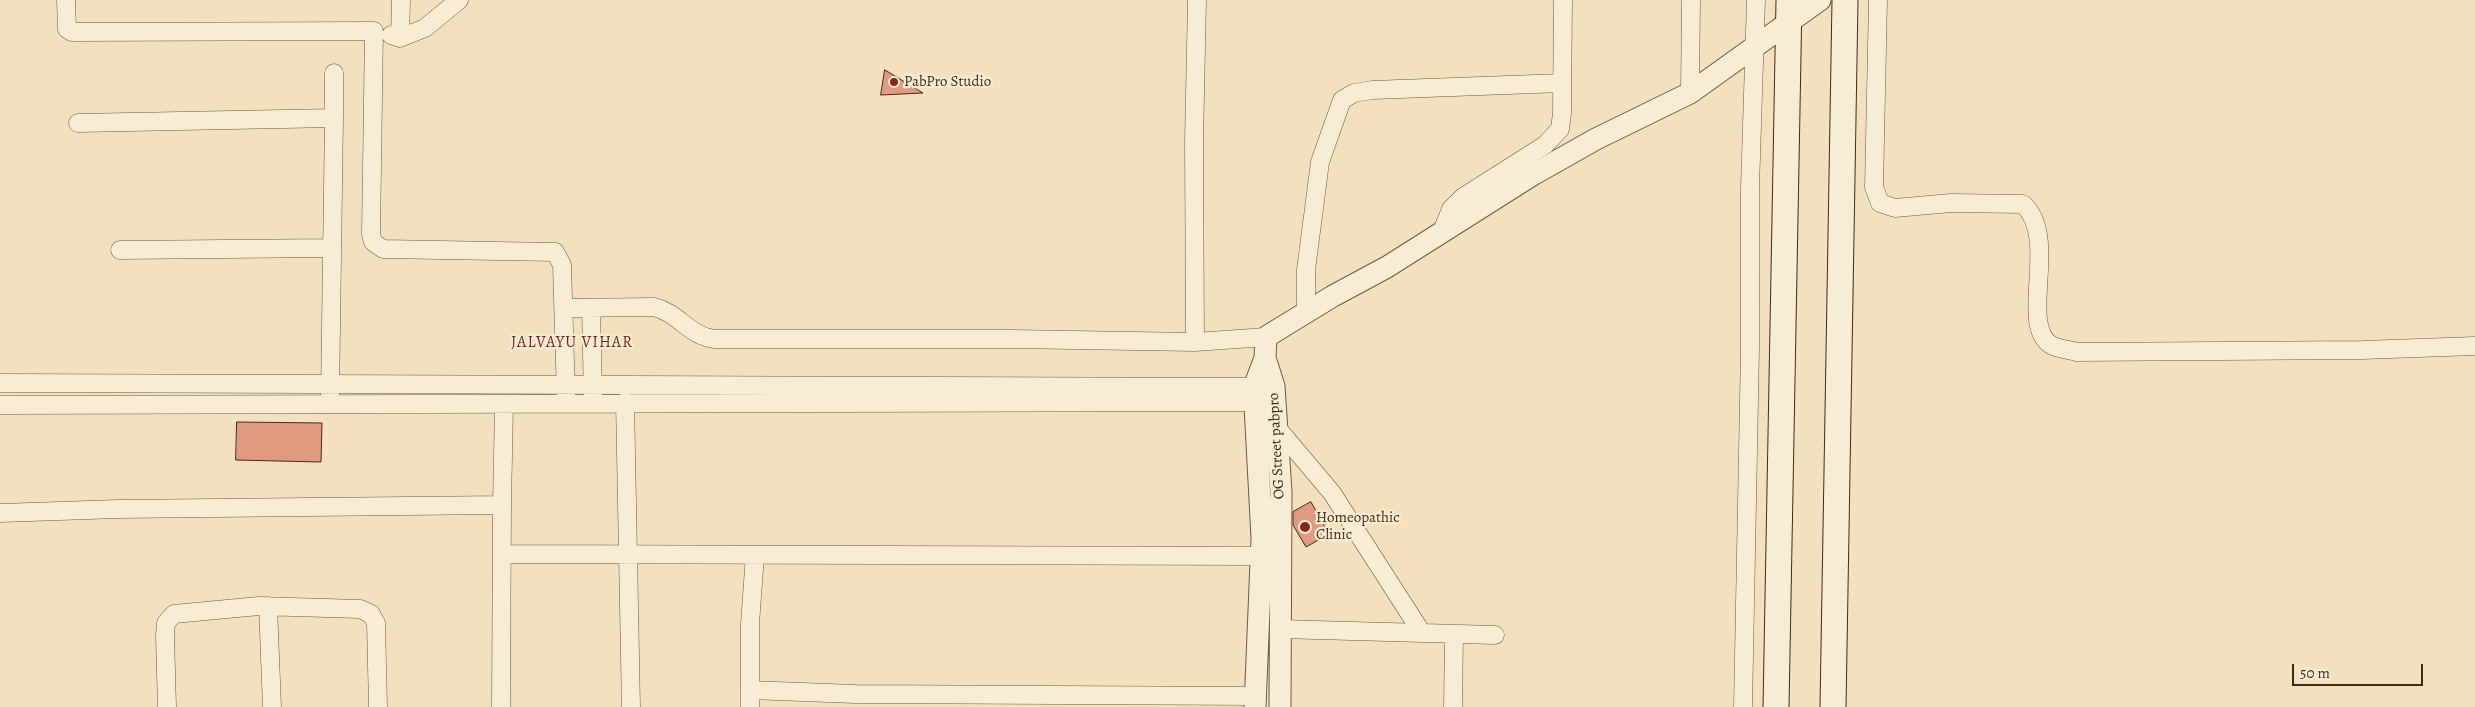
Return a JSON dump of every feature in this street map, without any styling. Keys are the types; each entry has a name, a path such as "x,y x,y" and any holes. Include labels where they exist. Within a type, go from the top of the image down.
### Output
{"main road":[{"path":"1833,707 1845,0"},
{"path":"1776,707 1788,12"}],"street":[{"path":"66,0 66,24 67,29 72,32 374,31 400,38 425,28 459,0"},
{"path":"400,38 401,0"},
{"path":"1195,342 1194,142 1197,0"},
{"path":"1443,229 1451,209 1463,197 1545,146 1560,130 1563,0"},
{"path":"1690,92 1691,0"},
{"path":"1743,707 1750,349 1750,188 1756,0"},
{"path":"564,308 654,308 668,311 697,334 715,339 1012,339 1195,342 1266,337 1386,267 1443,229 1596,139 1690,92 1756,46 1788,12 1820,0"},
{"path":"1878,0 1874,187 1880,203 1895,208 1959,203 2023,204 2031,212 2037,225 2040,249 2038,317 2042,335 2052,346 2077,352 2362,350 2475,346"},
{"path":"374,31 371,234 373,242 383,249 555,252 562,265 566,403"},
{"path":"330,405 334,73"},
{"path":"1306,312 1306,270 1320,162 1342,100 1354,93 1372,90 1562,83"},
{"path":"78,123 334,118"},
{"path":"120,250 331,248"},
{"path":"592,308 593,394"},
{"name":"OG Street pabpro","path":"1255,702 1262,556 1266,337"},
{"path":"0,383 565,385 625,402 1265,394"},
{"path":"0,405 504,405 566,403 593,394 1265,394"},
{"name":"OG Street pabpro","path":"1265,394 1278,429 1281,492 1280,707"},
{"path":"625,402 631,707"},
{"path":"501,707 504,405"},
{"path":"1278,429 1332,493 1422,633"},
{"path":"0,513 118,509 502,505"},
{"path":"502,554 1262,556"},
{"path":"755,555 750,624 750,699 875,694 1255,702"},
{"path":"167,707 165,636 166,623 174,614 179,612 268,606 360,609 371,614 376,623 378,707"},
{"path":"268,606 272,707"},
{"path":"1280,629 1495,635"},
{"path":"1453,707 1454,634"}],"building":[{"name":"PabPro Studio","path":"885,70 923,93 881,95"},
{"path":"237,422 322,423 321,462 236,460"},
{"path":"1311,502 1329,534 1306,547 1293,525 1293,512"}],"place":[{"name":"PabPro Studio","path":"894,82"},
{"name":"Homeopathic Clinic","path":"1305,527"}],"district":[{"name":"JALVAYU VIHAR","path":"572,343"}]}
